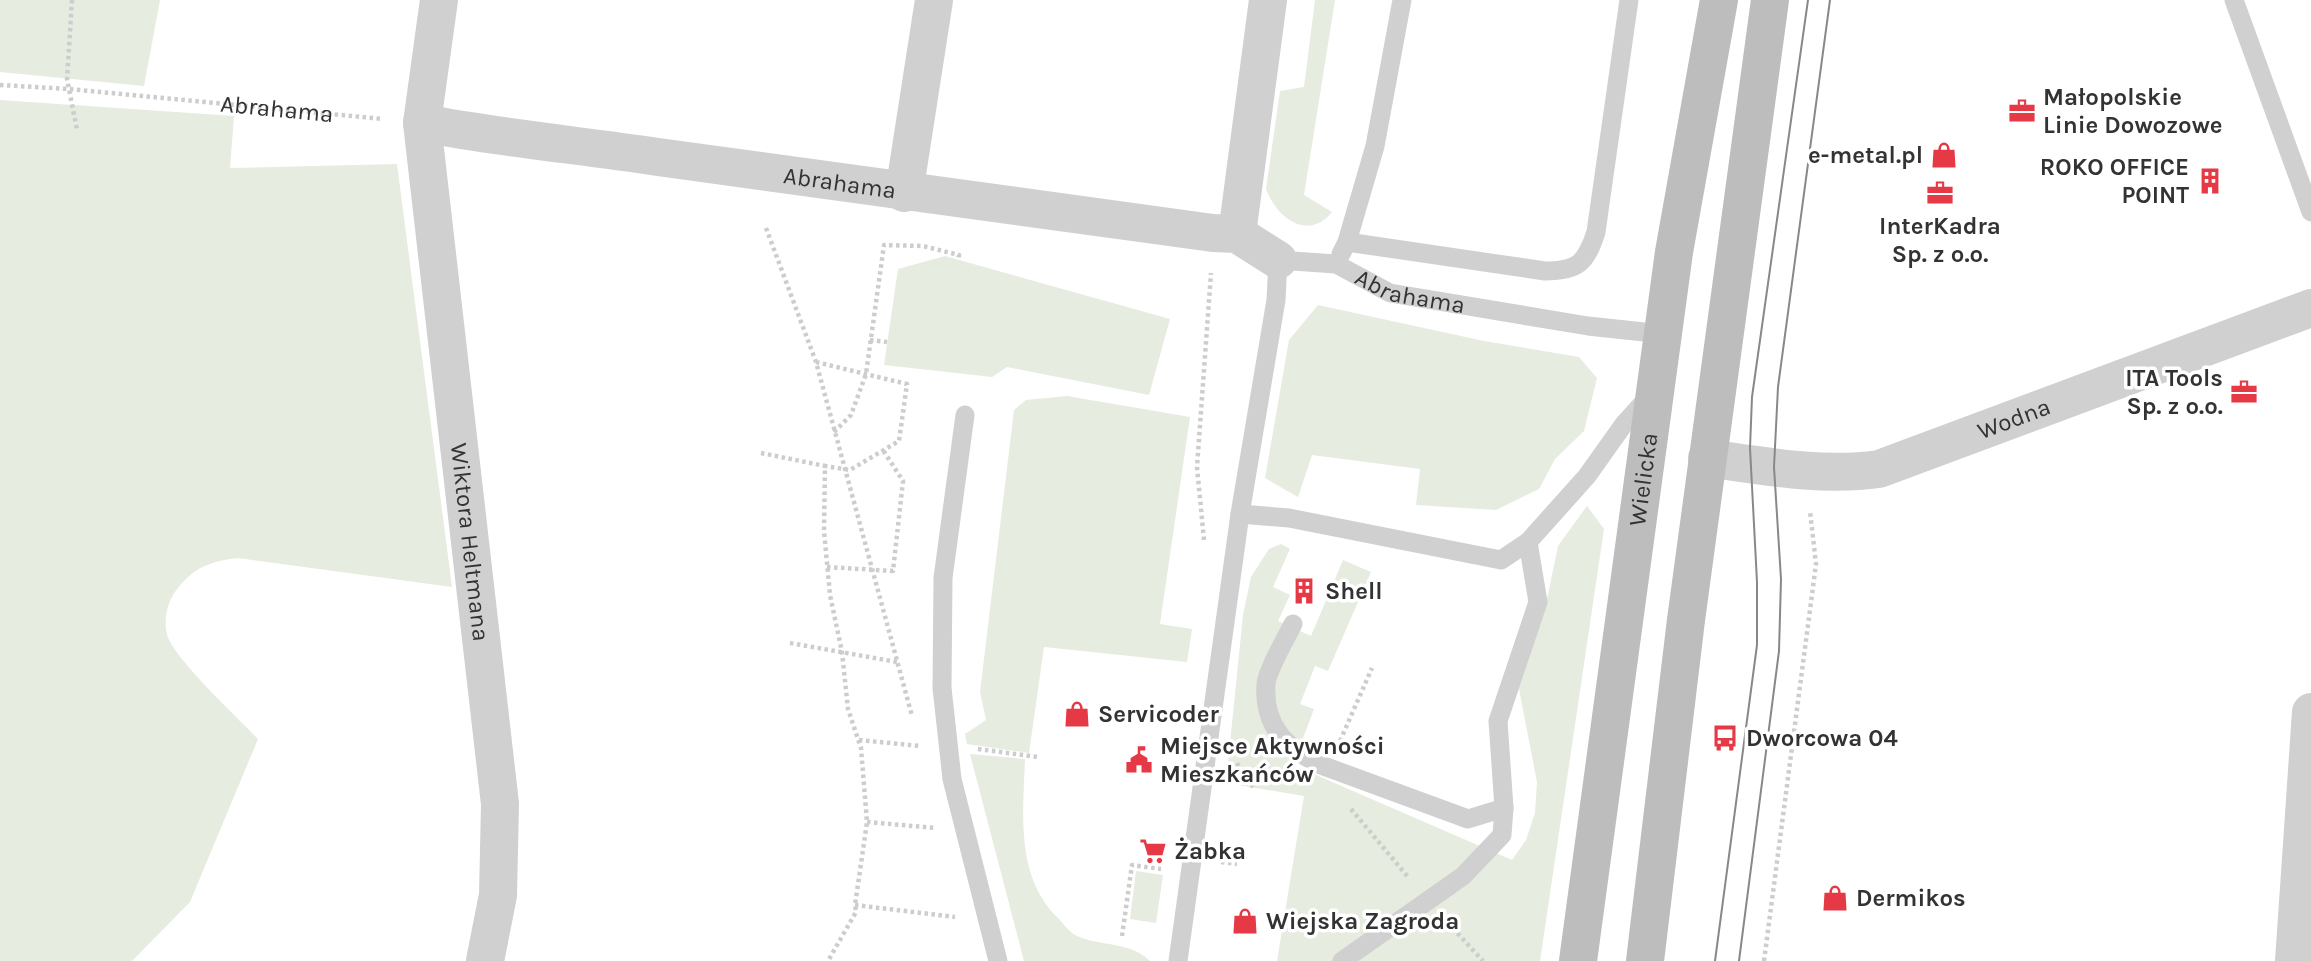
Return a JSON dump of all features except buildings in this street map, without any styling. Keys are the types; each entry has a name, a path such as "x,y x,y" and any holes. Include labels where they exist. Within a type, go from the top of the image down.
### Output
{"main road":[{"name":"Wielicka","path":"1578,961 1662,334 1689,157 1719,0"},
{"path":"1645,961 1707,458 1770,0"}],"street":[{"name":"Wiktora Heltmana","path":"439,0 422,123 500,804 498,895 485,961"},
{"path":"904,193 934,0"},
{"path":"1225,247 1268,0"},
{"name":"Abrahama","path":"422,123 904,193 1213,233 1225,247 1278,260"},
{"name":"Wodna","path":"1707,458 1810,472 1849,473 1879,469 2311,308"},
{"path":"2294,961 2311,712"}],"lane":[{"path":"1336,264 1346,242 1375,146 1402,0"},
{"path":"1346,242 1545,271 1565,271 1581,263 1590,250 1596,232 1629,0"},
{"path":"2234,0 2311,212"},
{"path":"1178,961 1240,514 1276,300 1278,260"},
{"name":"Abrahama","path":"1278,260 1336,264 1390,293 1588,326 1662,334"},
{"path":"1240,514 1289,518 1501,560 1528,542 1587,476 1624,424 1654,390"},
{"path":"965,415 943,578 942,688 952,779 998,961"},
{"path":"1342,961 1463,876 1502,835 1504,808 1498,721 1538,602 1528,542"},
{"path":"1293,624 1266,683 1269,720 1286,743 1319,763 1468,819 1504,808"}],"path":[{"path":"72,0 67,79 77,130"},
{"name":"Abrahama","path":"0,85 69,89 422,123"},
{"path":"766,228 816,362 914,722"},
{"path":"834,432 851,415 866,374 884,245 923,246 959,255 958,260"},
{"path":"1204,542 1197,467 1225,247"},
{"path":"870,340 887,342"},
{"path":"761,453 850,470 899,441 907,384 816,362"},
{"path":"827,567 893,571 903,481 883,450"},
{"path":"825,466 824,531 830,594 842,652 848,709 861,748 867,822 856,912 828,961"},
{"path":"1764,961 1816,564 1808,498 1810,472"},
{"path":"790,643 897,662"},
{"path":"1372,668 1319,763 1427,901 1483,961"},
{"path":"917,734 923,758"},
{"path":"859,740 920,746"},
{"path":"997,752 1038,757"},
{"path":"867,822 940,829 937,817"},
{"path":"1122,936 1132,865 1152,868"},
{"path":"855,905 964,918"}],"shaded area":[{"path":"0,0 160,0 144,86 0,72"},
{"path":"1315,0 1335,0 1304,195 1332,212 1323,221 1303,225 1294,222 1277,209 1266,189 1280,91 1304,87"},
{"path":"0,100 234,116 230,168 397,164 452,587 238,558 204,566 184,581 171,598 167,610 167,634 193,672 258,739 190,902 132,961 0,961"},
{"path":"945,256 1170,319 1149,395 1007,367 992,377 884,365 898,269"},
{"path":"1318,305 1484,341 1579,357 1597,378 1584,431 1555,459 1539,489 1496,510 1416,505 1420,469 1312,455 1298,497 1265,478 1289,340"},
{"path":"1067,396 1190,417 1160,624 1192,629 1187,662 1044,647 1029,753 967,744 965,734 986,720 980,692 1014,410 1026,400"},
{"path":"1587,506 1604,529 1540,961 1277,961 1304,796 1226,783 1243,615 1251,577 1269,549 1281,544 1290,549 1273,587 1290,595 1278,621 1311,636 1343,560 1371,572 1328,671 1315,666 1300,704 1314,709 1293,765 1512,860 1526,840 1535,813 1537,782 1518,684 1545,609 1558,546"},
{"path":"970,754 1025,759 1025,845 1035,885 1045,904 1075,935 1134,950 1150,961 1024,961"},
{"path":"1136,871 1163,875 1156,923 1130,919"}],"tram line":[{"path":"1715,961 1757,645 1757,582 1750,448 1752,397 1808,0"},
{"path":"1739,961 1779,651 1781,579 1774,467 1778,387 1830,0"}],"place":[{"name":"Małopolskie Linie Dowozowe","path":"2022,111"},
{"name":"e-metal.pl","path":"1944,155"},
{"name":"ROKO OFFICE POINT","path":"2210,181"},
{"name":"InterKadra Sp. z o.o.","path":"1940,193"},
{"name":"ITA Tools Sp. z o.o.","path":"2244,392"},
{"name":"Shell","path":"1304,591"},
{"name":"Servicoder","path":"1077,714"},
{"name":"Dworcowa 04","path":"1725,738"},
{"name":"Miejsce Aktywności Mieszkańców","path":"1139,760"},
{"name":"Żabka","path":"1153,851"},
{"name":"Dermikos","path":"1835,898"},
{"name":"Wiejska Zagroda","path":"1245,921"}]}
